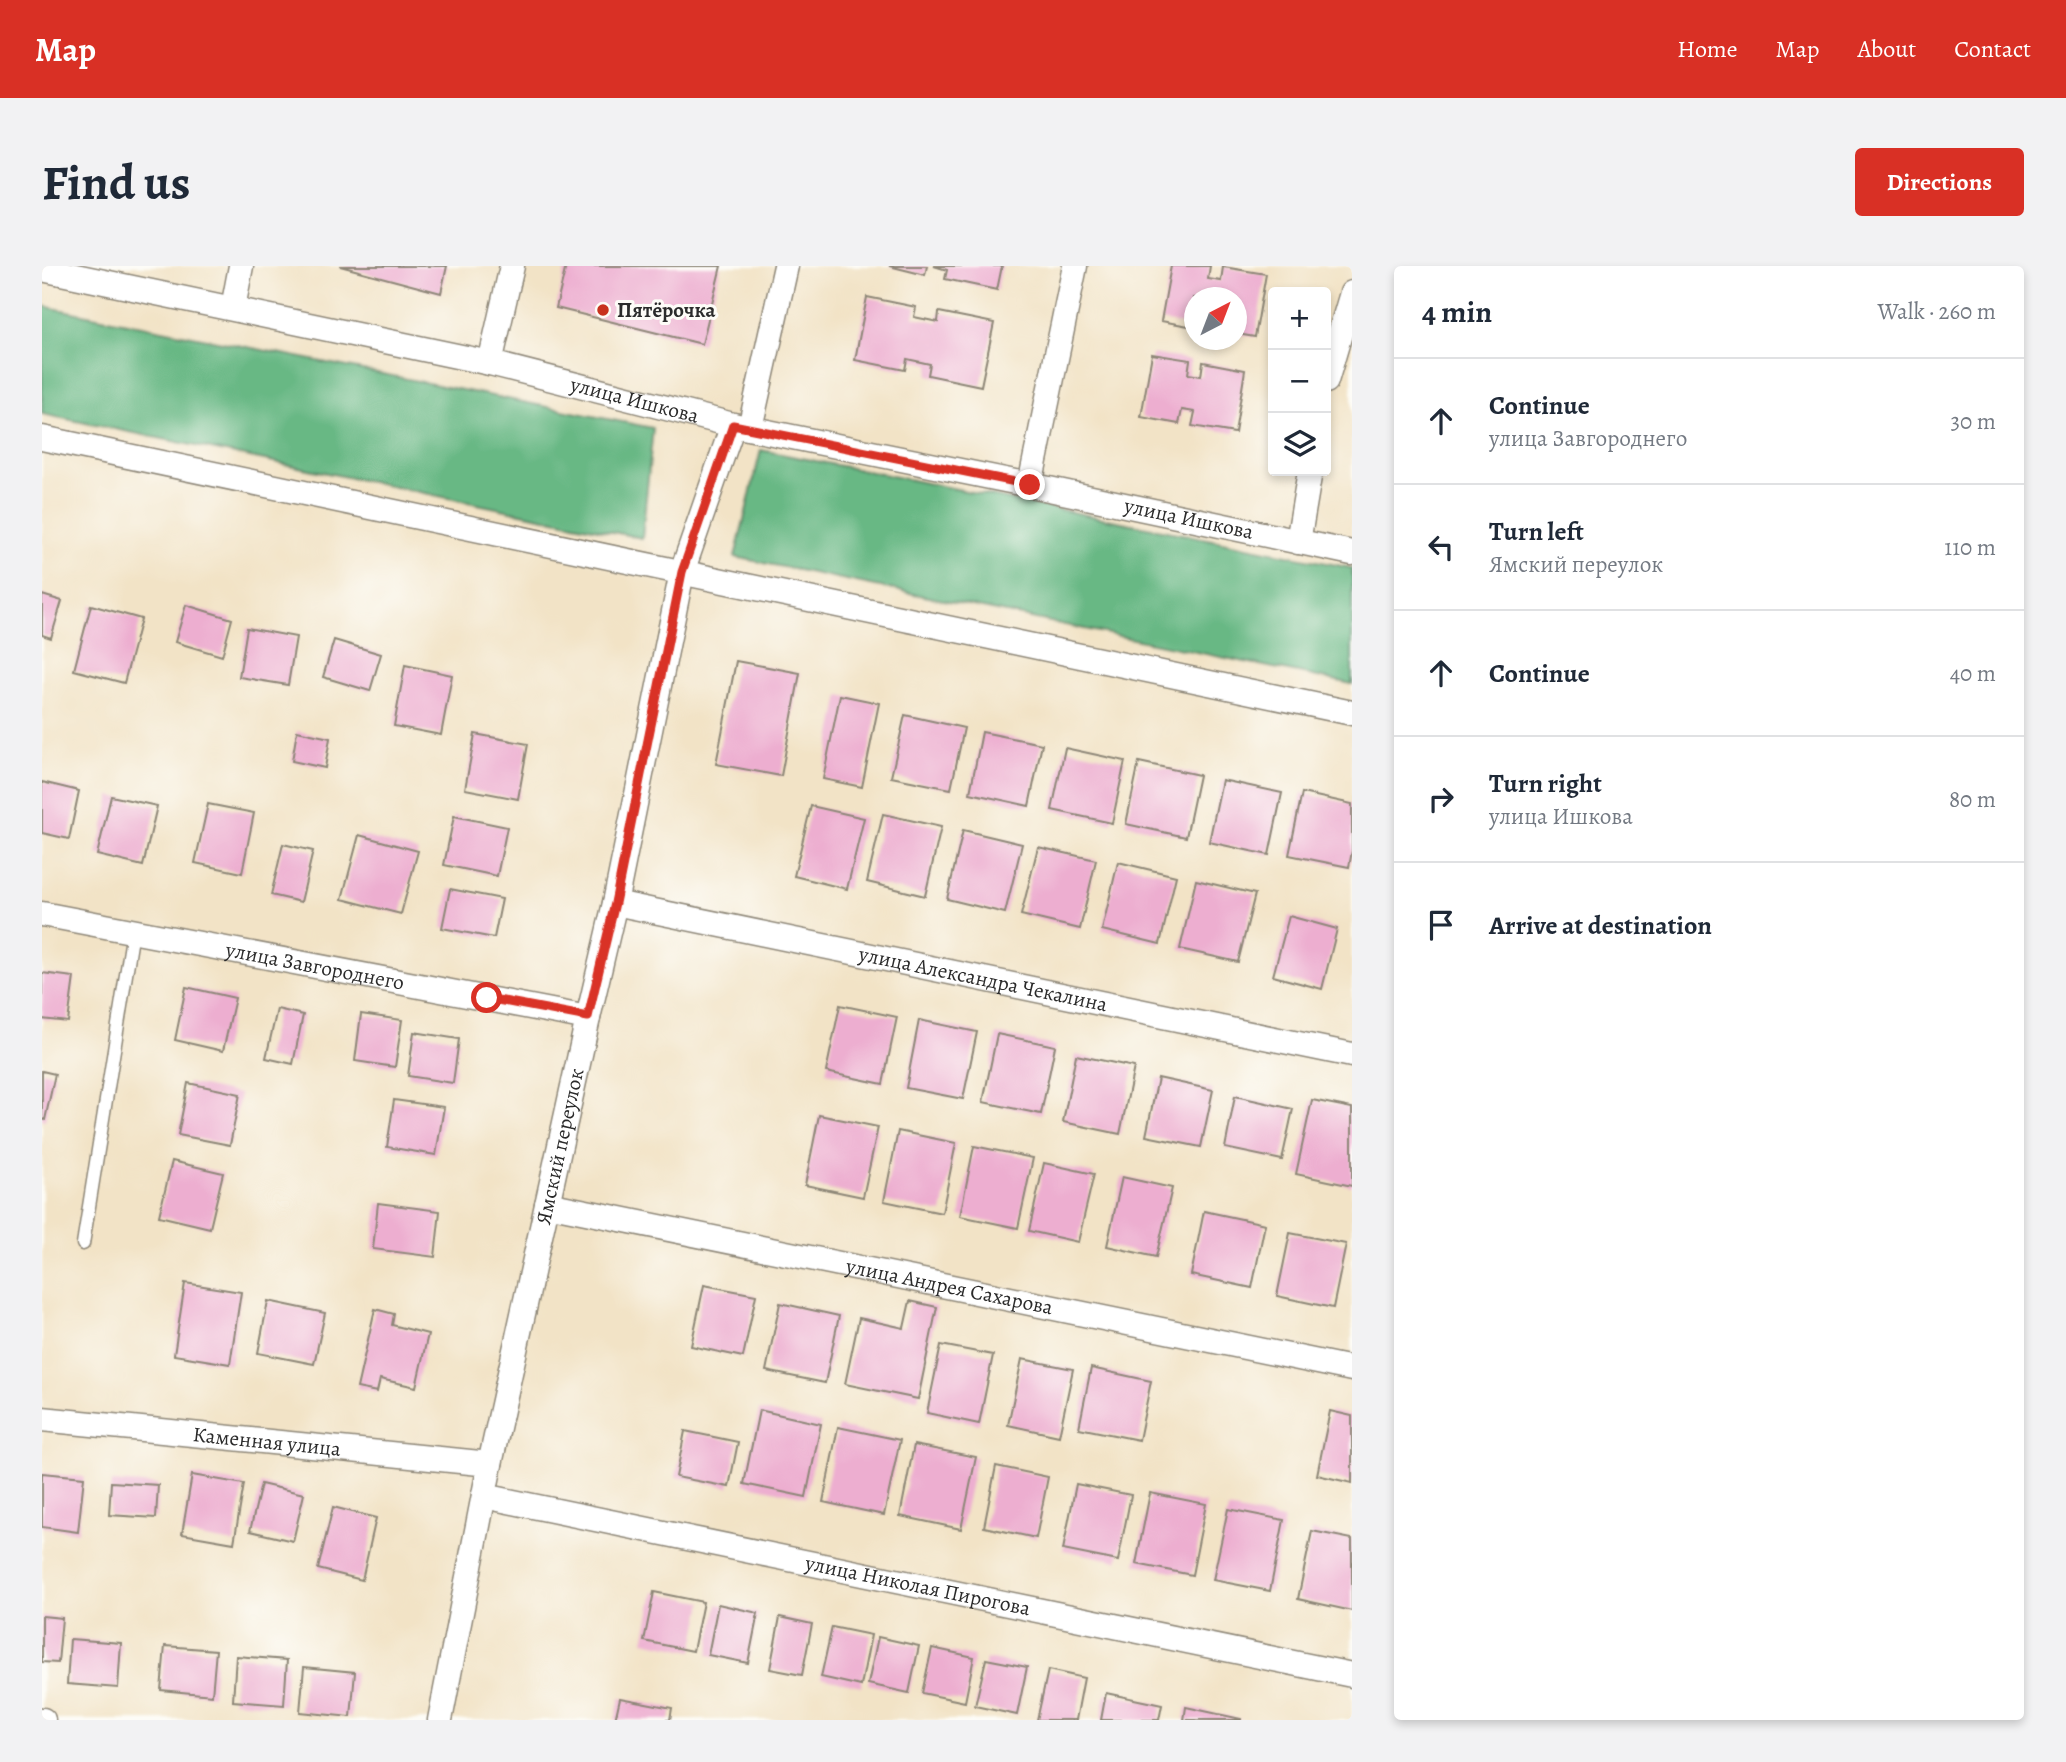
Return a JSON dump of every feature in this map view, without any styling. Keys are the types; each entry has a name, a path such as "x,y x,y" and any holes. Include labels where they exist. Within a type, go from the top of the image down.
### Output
{"street":[{"path":"233,308 241,266"},
{"path":"490,363 512,266"},
{"name":"Ямский переулок","path":"440,1720 490,1464 615,903 682,572 742,427 786,266"},
{"path":"1030,485 1075,266"},
{"name":"улица Ишкова","path":"42,269 490,363 742,427 1352,553"},
{"path":"1331,365 1352,293"},
{"path":"42,438 1352,713"},
{"path":"1298,542 1309,476"},
{"name":"улица Александра Чекалина","path":"615,903 1352,1055"},
{"name":"улица Завгороднего","path":"42,914 588,1017"},
{"name":"улица Андрея Сахарова","path":"547,1204 1352,1369"},
{"name":"Каменная улица","path":"42,1419 490,1464"},
{"name":"улица Николая Пирогова","path":"484,1496 1352,1675"}],"lane":[{"path":"83,1244 133,931"}],"green space":[{"path":"42,306 653,428 642,538 42,414"},
{"path":"761,450 1352,568 1352,684 735,557"}],"building":[{"path":"340,266 447,266 441,293"},
{"path":"566,266 721,266 702,344 556,308"},
{"path":"889,266 927,266 925,275"},
{"path":"934,266 1002,266 997,290 945,279 947,270"},
{"path":"1171,266 1210,266 1208,279 1221,281 1223,267 1266,274 1255,337 1247,336 1247,287 1184,287 1184,325 1161,321"},
{"path":"867,297 916,307 914,317 938,322 939,312 994,323 981,386 928,375 930,364 907,359 905,370 855,360"},
{"path":"1152,354 1190,360 1188,374 1201,376 1203,362 1245,370 1235,433 1192,426 1195,412 1182,410 1179,424 1141,417"},
{"path":"42,595 62,601 51,638 42,635"},
{"path":"91,605 141,619 124,683 74,670"},
{"path":"186,605 232,619 222,656 175,642"},
{"path":"247,628 296,637 288,685 239,677"},
{"path":"334,640 381,654 370,691 323,677"},
{"path":"736,661 800,673 781,776 716,764"},
{"path":"405,665 452,675 441,735 394,726"},
{"path":"840,695 879,703 862,787 823,779"},
{"path":"905,715 964,728 951,789 891,777"},
{"path":"297,731 330,738 325,768 292,761"},
{"path":"982,732 1042,744 1029,806 970,793"},
{"path":"475,734 528,744 518,799 465,789"},
{"path":"1065,748 1125,761 1112,823 1052,810"},
{"path":"1139,762 1199,775 1186,837 1126,824"},
{"path":"1222,780 1282,793 1269,855 1209,842"},
{"path":"42,782 79,791 69,839 42,833"},
{"path":"1302,793 1352,804 1352,851 1349,867 1289,855"},
{"path":"111,796 157,806 143,866 97,855"},
{"path":"208,804 254,813 242,873 195,863"},
{"path":"811,806 864,818 847,889 794,876"},
{"path":"883,814 941,827 925,896 867,882"},
{"path":"454,816 507,827 497,876 444,865"},
{"path":"963,830 1022,844 1005,913 947,899"},
{"path":"359,835 418,851 401,914 342,899"},
{"path":"283,844 313,851 301,902 271,895"},
{"path":"1038,847 1096,860 1080,929 1021,915"},
{"path":"1118,862 1176,876 1160,944 1102,930"},
{"path":"1196,880 1255,894 1238,962 1180,949"},
{"path":"450,889 502,899 494,938 442,928"},
{"path":"1289,916 1337,929 1322,989 1273,976"},
{"path":"42,973 74,977 68,1022 42,1019"},
{"path":"186,987 235,998 223,1051 175,1040"},
{"path":"840,1005 897,1017 883,1084 826,1072"},
{"path":"277,1009 303,1015 293,1064 266,1058"},
{"path":"361,1014 402,1020 395,1067 355,1061"},
{"path":"919,1020 977,1032 963,1099 906,1088"},
{"path":"414,1032 459,1039 453,1083 408,1076"},
{"path":"997,1034 1055,1046 1041,1114 983,1102"},
{"path":"1076,1055 1134,1067 1120,1134 1063,1122"},
{"path":"42,1071 55,1074 45,1120 42,1119"},
{"path":"1158,1078 1213,1090 1201,1147 1146,1136"},
{"path":"188,1083 240,1094 230,1145 178,1135"},
{"path":"1235,1096 1293,1109 1282,1160 1225,1148"},
{"path":"394,1100 444,1107 436,1155 387,1147"},
{"path":"1312,1100 1352,1108 1352,1186 1296,1174"},
{"path":"819,1115 878,1127 863,1197 805,1185"},
{"path":"898,1131 956,1143 942,1213 884,1201"},
{"path":"974,1146 1033,1158 1018,1228 960,1216"},
{"path":"172,1161 223,1173 210,1228 159,1216"},
{"path":"1044,1163 1094,1174 1078,1242 1029,1231"},
{"path":"1122,1177 1172,1188 1156,1257 1107,1246"},
{"path":"378,1203 440,1211 435,1257 373,1249"},
{"path":"1204,1211 1265,1224 1252,1288 1191,1275"},
{"path":"1290,1233 1346,1244 1333,1308 1277,1296"},
{"path":"185,1283 241,1292 230,1364 174,1355"},
{"path":"704,1285 756,1295 743,1357 691,1346"},
{"path":"268,1301 325,1313 314,1364 258,1353"},
{"path":"910,1301 937,1307 918,1399 845,1384 859,1318 904,1328"},
{"path":"780,1303 839,1316 825,1383 766,1371"},
{"path":"375,1309 394,1314 392,1325 428,1334 416,1387 380,1379 377,1392 357,1388"},
{"path":"941,1345 993,1355 979,1424 927,1413"},
{"path":"1022,1359 1073,1369 1059,1436 1008,1425"},
{"path":"1091,1368 1151,1381 1139,1440 1079,1428"},
{"path":"759,1410 821,1424 806,1497 744,1484"},
{"path":"1330,1411 1352,1416 1352,1483 1317,1475"},
{"path":"838,1427 900,1440 884,1515 823,1502"},
{"path":"685,1431 738,1442 729,1487 676,1477"},
{"path":"914,1445 976,1457 961,1529 900,1516"},
{"path":"996,1466 1048,1477 1036,1538 984,1527"},
{"path":"42,1473 84,1477 78,1532 42,1527"},
{"path":"192,1475 244,1484 234,1543 182,1534"},
{"path":"111,1482 158,1485 156,1518 109,1515"},
{"path":"261,1484 304,1494 293,1541 250,1531"},
{"path":"1076,1484 1131,1495 1118,1561 1063,1550"},
{"path":"1150,1493 1206,1504 1192,1575 1136,1564"},
{"path":"333,1507 376,1518 362,1580 318,1569"},
{"path":"1228,1509 1284,1520 1270,1591 1213,1580"},
{"path":"1312,1531 1352,1539 1352,1611 1298,1599"},
{"path":"654,1592 703,1602 693,1651 644,1641"},
{"path":"718,1604 758,1613 748,1663 708,1655"},
{"path":"42,1616 62,1618 58,1663 42,1662"},
{"path":"780,1617 812,1624 802,1675 770,1669"},
{"path":"832,1627 871,1635 861,1686 821,1677"},
{"path":"878,1637 919,1646 909,1693 868,1684"},
{"path":"70,1639 121,1643 118,1688 67,1684"},
{"path":"165,1646 216,1650 212,1695 161,1690"},
{"path":"932,1648 974,1657 965,1702 922,1693"},
{"path":"236,1656 287,1660 284,1705 233,1701"},
{"path":"986,1659 1027,1667 1017,1715 975,1706"},
{"path":"304,1667 355,1672 351,1717 300,1712"},
{"path":"1048,1670 1084,1678 1076,1720 1037,1720"},
{"path":"1106,1693 1162,1705 1159,1720 1101,1720"},
{"path":"620,1698 672,1708 670,1720 615,1720"},
{"path":"1186,1707 1241,1719 1241,1720 1184,1720"}],"place":[{"name":"Пятёрочка","path":"603,310"}],"route":[{"path":"487,998 588,1017 615,903 682,572 733,425 1030,485"}]}
